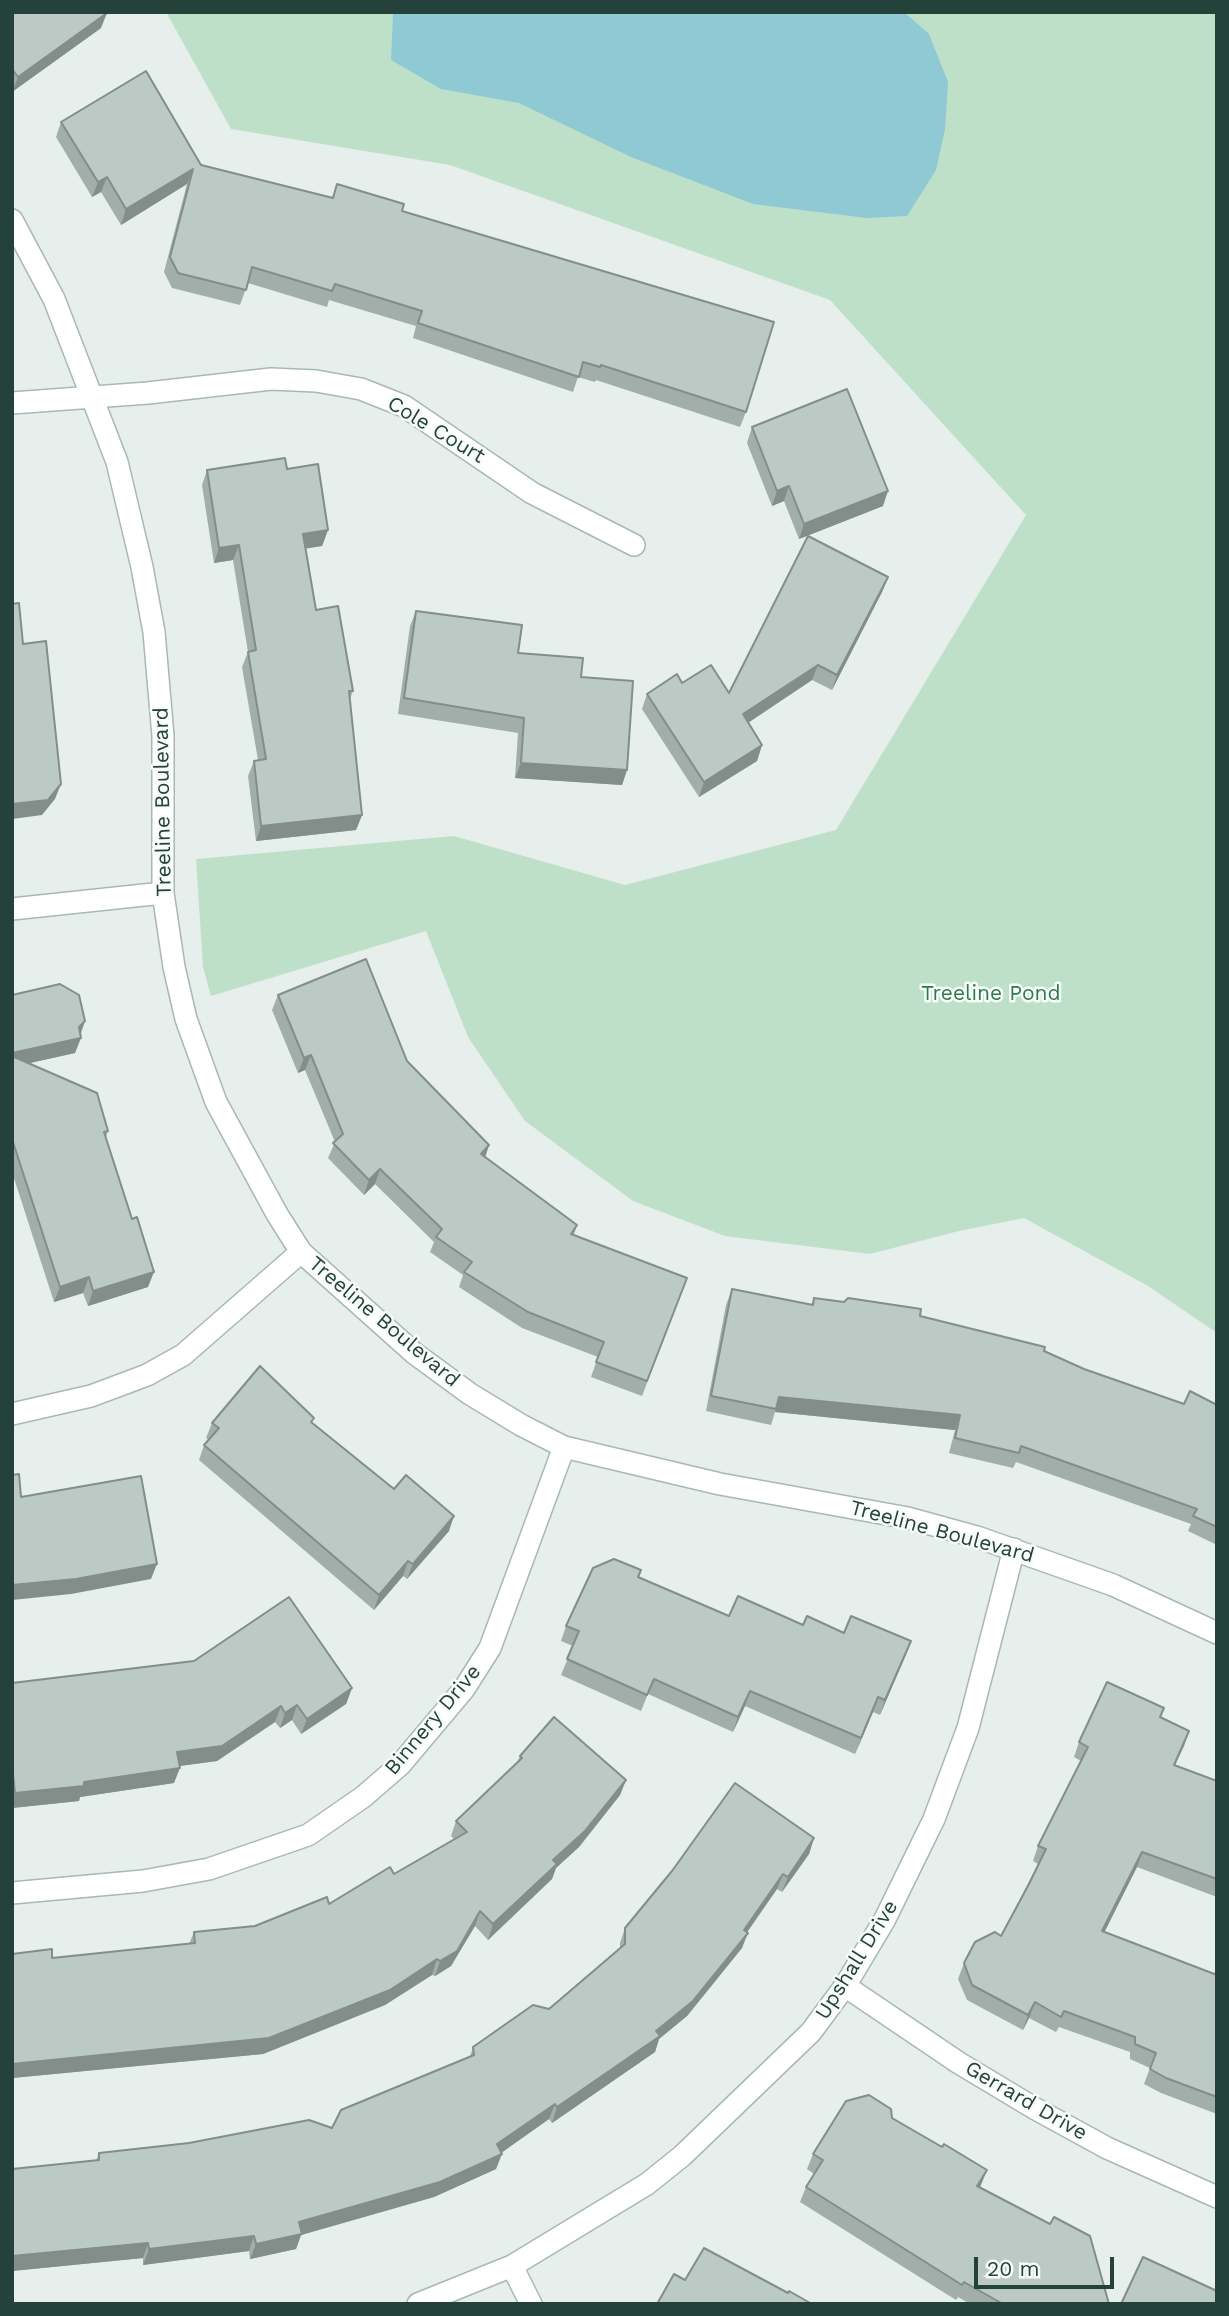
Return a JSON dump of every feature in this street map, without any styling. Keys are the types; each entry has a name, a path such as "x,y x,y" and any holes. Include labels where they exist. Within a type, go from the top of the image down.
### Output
{"street":[{"name":"Treeline Boulevard","path":"12,220 54,299 117,462 154,632 163,736 163,893 174,967 201,1061 234,1135 301,1252 436,1369 521,1425 564,1447 720,1484 908,1518 1014,1549 1113,1585 1217,1633"},
{"name":"Cole Court","path":"12,404 271,379 316,381 361,389 404,406 532,492 634,545"},
{"path":"12,909 163,893"},
{"path":"12,1414 91,1396 159,1369 183,1355 301,1252"},
{"name":"Binnery Drive","path":"12,1893 144,1881 209,1869 308,1835 363,1797 400,1765 464,1689 491,1648 564,1447"},
{"name":"Upshall Drive","path":"418,2304 512,2266 598,2216 682,2156 811,2032 845,1986 910,1872 947,1785 968,1728 1014,1549"},
{"name":"Gerrard Drive","path":"845,1986 959,2063 1034,2108 1107,2148 1217,2197"},
{"path":"512,2266 531,2304"}],"green space":[{"name":"Treeline Pond","path":"166,12 1217,12 1217,1333 1148,1286 1024,1218 959,1231 870,1254 725,1236 633,1201 525,1121 468,1037 426,931 211,996 203,967 196,859 454,836 625,885 836,830 1026,515 830,300 450,165 231,129"}],"water":[{"path":"904,12 929,34 948,82 945,129 936,170 907,216 867,218 753,204 631,157 519,103 441,89 391,60 393,14"}],"building":[{"path":"12,12 107,13 18,77 12,69"},
{"path":"146,71 201,165 333,198 337,184 404,204 402,211 774,322 746,412 601,365 600,367 583,362 579,377 418,323 422,311 335,284 332,291 252,267 246,290 178,273 170,257 193,169 126,209 107,177 98,182 61,122"},
{"path":"847,389 888,491 804,524 789,486 777,491 752,427"},
{"path":"285,458 287,469 318,464 328,530 303,534 316,610 338,606 353,691 349,691 362,815 261,826 254,761 266,759 248,652 256,650 239,545 219,548 207,470"},
{"path":"808,536 888,577 837,675 818,665 743,714 762,745 704,782 647,694 677,674 682,683 711,665 729,693"},
{"path":"19,603 23,644 46,641 61,784 48,800 12,804 12,604"},
{"path":"416,611 522,625 518,653 583,658 581,677 633,681 627,770 521,763 524,718 404,698"},
{"path":"366,959 407,1061 489,1145 481,1154 577,1225 571,1234 687,1278 647,1381 596,1362 604,1342 528,1312 464,1272 472,1262 436,1237 442,1229 380,1169 369,1180 333,1143 343,1134 311,1055 304,1058 278,995"},
{"path":"60,984 79,995 85,1021 79,1027 81,1038 12,1053 12,995"},
{"path":"12,1056 97,1093 108,1131 104,1132 132,1219 137,1217 154,1272 93,1291 89,1277 60,1287 12,1139"},
{"path":"732,1289 813,1305 814,1298 844,1302 848,1298 921,1309 920,1316 1045,1347 1044,1351 1084,1369 1184,1404 1190,1391 1217,1405 1217,1527 1193,1516 1197,1509 1021,1446 1019,1453 955,1438 960,1415 779,1397 776,1409 711,1396"},
{"path":"260,1366 314,1418 311,1422 394,1489 406,1475 454,1516 413,1564 408,1561 379,1595 204,1445 219,1428 212,1423"},
{"path":"19,1474 21,1497 141,1476 157,1564 76,1579 12,1585 12,1475"},
{"path":"614,1559 641,1570 638,1577 729,1616 738,1596 803,1625 807,1616 844,1633 851,1616 911,1641 885,1700 878,1697 861,1738 750,1691 738,1717 654,1679 647,1695 567,1659 579,1631 566,1626 593,1568"},
{"path":"289,1597 352,1688 307,1719 297,1705 285,1713 281,1706 222,1746 177,1752 180,1768 84,1782 84,1786 15,1793 12,1774 12,1683 194,1661"},
{"path":"1107,1682 1164,1708 1160,1717 1189,1731 1174,1765 1217,1781 1217,1879 1142,1852 1102,1931 1217,1975 1217,2097 1166,2078 1150,2069 1156,2053 1135,2044 1135,2037 1064,2011 1061,2017 1035,2002 1028,2015 972,1985 964,1963 975,1942 995,1932 1001,1936 1029,1884 1046,1849 1038,1846 1088,1747 1079,1742"},
{"path":"554,1717 626,1780 585,1831 553,1860 557,1864 493,1924 480,1911 457,1951 440,1961 437,1959 390,1990 269,2038 12,2064 12,1954 52,1949 52,1958 195,1943 194,1932 255,1926 327,1897 329,1904 390,1867 394,1874 467,1832 456,1821 522,1758 520,1756"},
{"path":"735,1783 814,1838 788,1877 783,1874 744,1930 748,1933 693,2001 656,2031 660,2036 557,2107 555,2104 497,2144 502,2154 440,2182 299,2222 302,2234 256,2244 254,2236 149,2249 148,2243 12,2256 12,2169 99,2160 99,2153 189,2143 309,2120 332,2128 341,2110 474,2055 473,2047 533,2005 549,2009 625,1944 625,1928 672,1871"},
{"path":"869,2095 891,2109 892,2118 942,2147 944,2144 987,2170 977,2186 1050,2224 1054,2217 1090,2236 1109,2304 1003,2304 964,2282 962,2285 806,2187 823,2160 813,2154 846,2101"},
{"path":"704,2248 812,2304 657,2304 674,2274 685,2280"},
{"path":"1143,2257 1217,2291 1217,2304 1121,2304"}]}
